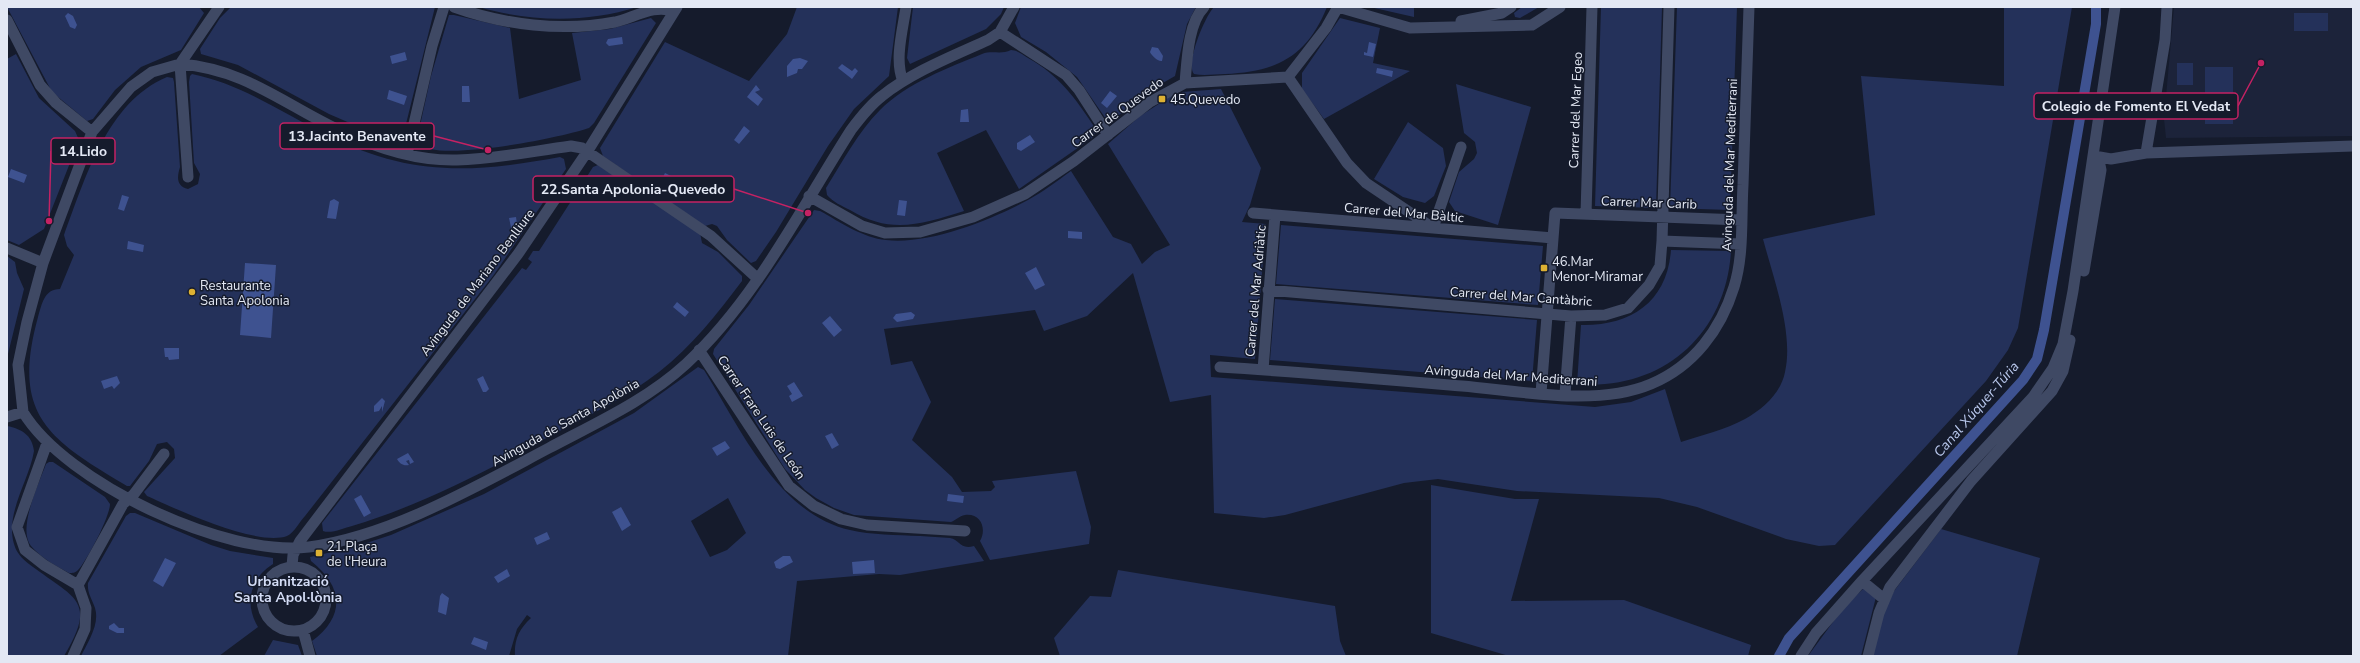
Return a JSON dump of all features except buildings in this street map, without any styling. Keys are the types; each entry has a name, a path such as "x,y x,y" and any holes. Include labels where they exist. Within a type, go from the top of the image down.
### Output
{"street":[{"path":"188,177 180,64 218,7"},
{"path":"407,154 432,46 444,7"},
{"path":"454,7 503,20 549,26 594,25 616,22 657,9 676,9"},
{"path":"903,81 900,74 900,61 906,7"},
{"name":"Avinguda de Santa Apolònia","path":"23,412 32,426 47,443 98,480 128,498 204,532 232,541 273,548 297,548 314,546 371,532 476,487 634,402 660,385 699,350 724,323 758,279 809,196 865,112 881,96 903,81 988,40 1000,32 1014,7"},
{"path":"1185,83 1190,40 1199,12 1204,7"},
{"path":"1461,147 1433,228 1366,183 1348,163 1288,77 1326,28 1338,7 1410,28 1431,26 1532,25 1560,7"},
{"name":"Carrer del Mar Egeo","path":"1586,214 1592,7"},
{"name":"Carrer del Mar Cantàbric","path":"1268,290 1571,316 1605,315 1628,308 1650,285 1660,266 1663,217 1669,7"},
{"name":"Avinguda del Mar Mediterrani","path":"1220,367 1541,393 1601,395 1628,391 1652,384 1668,375 1698,352 1716,329 1724,315 1738,273 1741,244 1749,7"},
{"path":"1868,656 1884,599 1890,587 1975,468 2033,397 2053,368 2063,344 2073,291 2094,156 2115,7"},
{"path":"2146,153 2165,40 2167,7"},
{"name":"Avinguda de Mariano Benlliure","path":"292,566 293,555 297,548 335,492 518,254 587,152 676,9"},
{"path":"1431,26 1505,9"},
{"path":"7,20 40,85 56,103 92,132"},
{"path":"1000,32 1066,75 1079,90 1108,135"},
{"path":"7,417 23,412 19,388 19,359 43,263 92,132 132,87 152,72 180,64 201,65 239,76 343,132 407,154 456,160 490,159 571,146 582,148 711,236 758,279"},
{"name":"Carrer de Quevedo","path":"809,196 862,226 885,233 920,232 973,217 1025,194 1108,135 1150,102 1185,83 1288,77"},
{"path":"1801,656 1816,633 1862,582 2042,403 2052,391 2063,371 2085,263 2101,170 2106,161 2146,153 2353,146"},
{"path":"2094,156 2111,160"},
{"path":"2094,156 2099,160 2101,170"},
{"name":"Carrer del Mar Bàltic","path":"1253,213 1553,238"},
{"name":"Carrer Mar Carib","path":"1553,238 1555,213 1741,220"},
{"name":"Carrer del Mar Adriàtic","path":"1263,370 1275,215"},
{"path":"1541,393 1553,238"},
{"path":"1662,241 1741,244"},
{"path":"7,248 43,263"},
{"path":"1565,394 1571,316"},
{"name":"Carrer Frare Luis de León","path":"699,350 789,486 814,506 841,519 867,525 965,531"},
{"path":"47,443 17,527 25,550 44,565 78,585 86,608 85,629 73,656"},
{"path":"78,585 128,498 134,494 164,454"},
{"path":"292,566 312,572 321,580 326,592 324,611 316,623 303,630 286,630 275,624 265,612 262,594 267,581 274,574 292,566"},
{"path":"1862,582 1884,599"},
{"path":"303,630 310,656"}],"shaded area":[{"path":"7,7 199,7 204,13 181,50 141,67 115,90 93,119 87,121 52,92"},
{"path":"231,7 435,7 403,136 398,141 373,133 329,114 238,65 201,54 200,49 220,18"},
{"path":"479,7 637,7 598,16 558,19 518,16"},
{"path":"797,7 898,7 889,76 854,109 828,146 776,232 756,261 751,263 727,240 717,226 712,224 705,226 603,156 600,148 665,42 749,81 787,34"},
{"path":"913,7 1004,7 1001,14 986,29 910,64 907,58"},
{"path":"1021,7 1196,7 1187,24 1175,76 1154,88 1111,121 1106,119 1077,77 1046,52 1021,37 1015,23"},
{"path":"1214,7 1327,7 1310,38 1299,50 1288,58 1260,70 1243,73 1206,75 1194,74 1192,69 1192,61 1197,40 1210,12"},
{"path":"1370,7 1414,7 1414,17"},
{"path":"1522,7 1539,7 1520,18 1515,17 1514,13"},
{"path":"1601,7 1662,7 1656,208 1595,206"},
{"path":"1677,7 1737,7 1730,210 1670,208"},
{"path":"2004,7 2072,7 2018,328 2008,350 1986,381 1835,545 1819,546 1786,539 1697,507 1659,498 1517,491 1438,479 1404,483 1285,515 1264,518 1214,513 1211,395 1170,402 1133,273 1087,316 1044,331 1035,310 884,329 891,365 912,361 931,402 912,440 952,477 962,492 991,491 995,487 992,481 1076,471 1091,527 1089,544 990,560 980,541 983,527 979,519 971,515 961,516 951,522 854,515 834,508 805,490 785,469 713,354 714,349 749,305 814,210 820,211 860,233 877,239 903,241 921,239 940,235 978,223 1013,208 1034,197 1071,171 1113,237 1131,244 1142,264 1155,252 1170,245 1108,144 1140,116 1176,93 1181,104 1187,101 1182,92 1221,89 1261,168 1250,205 1242,222 1266,224 1255,359 1210,355 1211,377 1595,407 1631,402 1665,389 1681,442 1730,426 1752,415 1770,400 1780,387 1783,380 1787,357 1785,323 1777,287 1763,239 1875,215 1861,76 2004,86"},
{"path":"2174,7 2353,7 2353,136 2166,138 2164,119"},
{"path":"68,13 73,16 77,25 75,29 70,27 65,16"},
{"path":"2294,13 2328,13 2328,31 2294,31"},
{"path":"449,15 510,28 519,99 581,80 572,33 610,29 651,18 656,23 594,123 589,128 554,137 500,147 448,151 429,149 418,143 417,139 431,76"},
{"path":"1340,18 1380,28 1373,63 1410,71 1324,119 1302,89 1302,73"},
{"path":"622,37 623,44 609,46 606,43 608,39"},
{"path":"1369,42 1376,44 1373,57 1364,55 1364,52 1367,53"},
{"path":"1152,47 1158,48 1163,56 1162,61 1153,56 1150,52"},
{"path":"1011,50 1020,53 1039,65 1066,88 1095,128 1096,132 1092,138 1019,189 986,130 937,153 964,211 934,220 907,225 879,223 865,218 832,200 827,195 826,188 858,137 880,110 891,100 928,77 982,54"},
{"path":"405,52 407,60 392,64 390,56"},
{"path":"16,54 39,98 75,131 79,140 44,229 19,245 7,240 7,59"},
{"path":"800,58 808,61 802,69 798,69 797,73 787,77 787,66 793,59"},
{"path":"2177,63 2193,63 2193,85 2177,85"},
{"path":"842,64 852,71 855,68 858,71 852,79 838,68"},
{"path":"2205,67 2233,67 2233,124 2205,124"},
{"path":"1377,68 1393,71 1392,77 1376,73"},
{"path":"192,74 245,92 357,149 414,165 442,168 469,168 498,166 560,157 564,159 566,169 493,276 294,530 287,536 274,538 237,532 196,517 147,496 144,492 175,458 174,449 167,442 157,444 149,461 130,486 127,486 76,454 57,438 43,421 33,401 29,378 31,350 38,317 42,302 47,294 60,289 74,255 67,246 64,235 90,167 101,144 114,123 129,104 146,89 167,77 173,78 174,82 180,167 178,181 181,186 188,189 198,184 200,174 194,163 189,82"},
{"path":"1456,84 1531,107 1498,225 1455,211 1449,202 1459,172 1474,159 1477,153 1475,142 1464,133"},
{"path":"756,85 760,90 755,92 763,99 758,106 747,97"},
{"path":"462,86 469,86 470,102 462,102"},
{"path":"389,90 407,96 404,105 387,99"},
{"path":"1110,91 1117,96 1107,108 1101,103"},
{"path":"968,109 969,122 960,122 961,110"},
{"path":"1408,122 1443,148 1446,166 1434,196 1425,203 1403,197 1374,179"},
{"path":"744,126 750,131 739,144 734,140"},
{"path":"1030,135 1035,142 1021,151 1017,149 1017,143"},
{"path":"598,165 700,233 702,243 718,252 742,276 742,281 693,340 671,362 647,381 621,398 454,486 404,508 352,526 334,531 323,531 322,523 522,268 526,270 532,262 528,259 533,251 539,251 593,167"},
{"path":"11,169 27,175 24,183 8,177"},
{"path":"665,173 673,177 665,189 659,185"},
{"path":"122,195 129,197 124,211 118,209"},
{"path":"334,199 339,202 336,219 327,218 330,201"},
{"path":"899,200 907,201 905,216 897,215"},
{"path":"516,217 518,231 512,232 509,218"},
{"path":"1281,225 1543,246 1538,305 1276,284"},
{"path":"1068,231 1082,232 1082,239 1068,238"},
{"path":"128,241 144,245 143,252 127,249"},
{"path":"1671,250 1731,251 1726,281 1717,308 1702,332 1684,352 1662,367 1636,378 1608,384 1577,384 1581,325 1616,321 1643,307 1654,297 1662,284 1668,268"},
{"path":"7,256 15,262 17,273 24,289 8,354 7,400"},
{"path":"245,263 276,265 271,338 240,335"},
{"path":"1036,267 1045,285 1035,290 1025,273"},
{"path":"1275,299 1537,320 1532,381 1270,360"},
{"path":"677,302 689,312 685,317 673,307"},
{"path":"911,312 915,315 913,319 897,322 893,318 896,314"},
{"path":"830,316 842,330 834,337 822,323"},
{"path":"164,348 179,348 179,359 169,360 168,357 165,357"},
{"path":"698,367 704,370 747,442 764,466 782,488 802,506 825,521 858,532 950,538 966,547 974,546 984,561 900,575 879,574 797,581 788,656 515,656 515,645 518,635 523,626 531,618 527,615 517,629 509,656 317,656 312,641 331,621 335,611 336,601 334,591 329,581 322,571 311,561 310,557 354,547 391,535 484,494 634,413","holes":["728,498 746,533 727,550 710,557 691,521"]},
{"path":"117,376 120,383 114,389 112,386 104,389 101,381"},
{"path":"483,376 489,389 486,392 483,392 477,379"},
{"path":"794,382 803,396 792,402 789,396 792,394 787,386"},
{"path":"382,398 385,401 382,412 382,406 379,411 374,412 374,406"},
{"path":"7,426 22,431 29,437 34,451 28,474 15,509 12,532 15,548 19,555 27,562 70,595 77,603 80,612 79,623 74,638 64,656 7,656"},
{"path":"832,433 839,445 832,449 825,436"},
{"path":"725,441 730,448 717,456 712,448"},
{"path":"408,453 414,462 410,464 409,460 406,461 409,465 405,465 399,462 397,459"},
{"path":"53,462 105,497 110,504 102,528 92,548 82,565 74,573 69,573 44,558 31,546 27,538 26,529 34,494 46,464"},
{"path":"1431,485 1515,499 1539,499 1511,601 1624,600 1751,645 1748,656 1509,656 1431,633"},
{"path":"948,494 964,496 963,503 947,501"},
{"path":"361,495 371,513 364,517 354,499"},
{"path":"621,507 631,525 622,531 612,512"},
{"path":"130,513 135,513 211,545 230,551 273,558 273,564 259,577 254,584 252,592 251,609 258,627 219,656 81,656 95,627 96,620 95,608 89,593 88,583 126,516"},
{"path":"1941,529 2040,558 2017,656 1872,656 1881,618 1894,591"},
{"path":"547,532 550,539 537,545 534,538"},
{"path":"783,556 790,556 793,562 780,569 776,568 774,562"},
{"path":"165,558 176,563 163,587 153,581"},
{"path":"874,560 875,573 853,574 852,562"},
{"path":"507,569 510,576 498,583 494,577"},
{"path":"1118,570 1335,606 1340,641 1346,656 1060,656 1054,638 1090,596 1111,597"},
{"path":"1865,587 1876,597 1861,656 1808,656 1844,607"},
{"path":"442,593 449,598 446,615 438,612 440,596"},
{"path":"114,623 119,628 124,628 124,633 117,633 109,629 109,626"},
{"path":"474,637 488,642 486,650 471,644"},
{"path":"273,640 298,645 302,656 264,656"}],"waterway":[{"name":"Canal Xúquer-Túria","path":"1779,656 1789,638 2023,380 2037,359 2044,330 2096,24 2096,7"}],"place":[{"name":"Colegio de Fomento El Vedat","path":"2261,63"},
{"name":"45.Quevedo","path":"1162,99"},
{"name":"13.Jacinto Benavente","path":"488,150"},
{"name":"22.Santa Apolonia-Quevedo","path":"808,213"},
{"name":"14.Lido","path":"49,221"},
{"name":"46.Mar Menor-Miramar","path":"1544,268"},
{"name":"Restaurante Santa Apolonia","path":"192,292"},
{"name":"21.Plaça de l'Heura","path":"319,553"}],"district":[{"name":"Urbanització Santa Apol·lònia","path":"288,590"}]}
